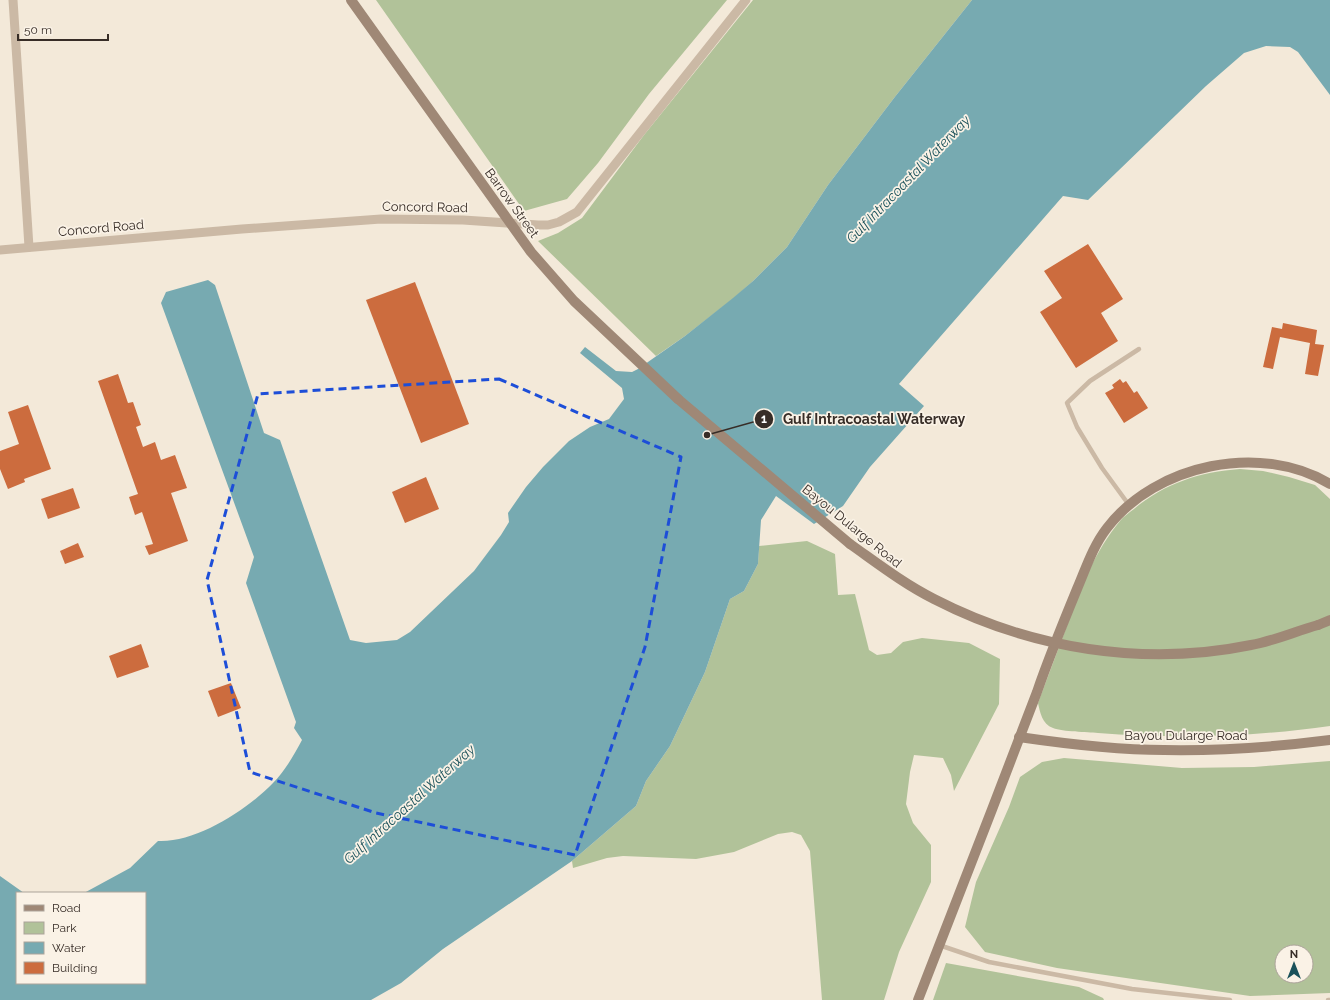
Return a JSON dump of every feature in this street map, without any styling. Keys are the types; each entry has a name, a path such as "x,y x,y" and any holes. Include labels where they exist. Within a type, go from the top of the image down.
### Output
{"main road":[{"name":"Barrow Street","path":"350,0 531,252 574,302 678,399"},
{"name":"Bayou Dularge Road","path":"678,399 850,544 898,578 933,599 986,623 1025,636 1062,645 1094,650 1141,654 1176,654 1208,652 1252,645 1330,620"},
{"path":"918,1000 1048,661 1096,544 1108,527 1129,505 1147,492 1172,479 1202,467 1236,462 1264,462 1292,468 1319,477 1330,484"},
{"name":"Bayou Dularge Road","path":"1019,738 1075,745 1164,750 1256,747 1330,740"}],"street":[{"path":"13,0 29,247"},
{"name":"Concord Road","path":"0,250 380,219 463,220 538,225 548,225 559,222 577,212 587,201 615,163 746,0"}],"lane":[{"path":"1129,505 1102,468 1077,427 1067,403 1090,381 1139,349"},
{"path":"939,944 990,962 1132,990 1230,1000"}],"highlighted area":[{"path":"499,379 681,457 645,647 575,855 376,813 250,772 207,580 258,394"}],"green space":[{"path":"376,0 727,0 649,94 598,163 567,199 524,211"},
{"path":"753,0 972,0 894,98 828,185 787,247 734,298 685,336 656,356 538,241 558,233 582,218 644,135"},
{"path":"1240,469 1263,471 1315,485 1330,499 1330,726 1243,735 1156,736 1075,732 1053,728 1046,724 1042,717 1038,703 1084,583 1096,557 1111,533 1122,519 1158,492 1184,480 1197,476"},
{"path":"807,541 835,554 838,595 855,594 869,650 877,655 891,653 903,642 922,638 969,643 1000,659 999,704 954,791 951,775 943,758 914,755 910,772 906,804 913,823 931,845 931,882 899,952 884,1000 822,1000 810,851 801,835 792,832 778,834 734,852 696,859 623,856 607,858 573,868 572,861 636,806 646,781 670,746 705,672 730,599 744,591 758,564 759,546"},
{"path":"1064,758 1182,768 1254,767 1330,761 1330,993 1250,996 1057,968 985,952 965,927 976,882 1009,807 1020,777 1042,762"},
{"path":"946,963 1079,987 1103,998 1104,1000 933,1000"}],"water":[{"path":"972,0 1330,0 1330,95 1298,52 1290,47 1266,46 1244,53 1206,86 1088,200 1063,196 899,384 924,406 870,467 843,506 814,524 776,496 761,520 758,564 744,591 730,599 705,672 670,746 646,781 636,806 572,861 443,949 401,983 371,1000 0,1000 0,876 23,892 16,892 16,984 146,984 146,892 86,892 130,868 158,841 188,837 204,831 235,814 262,793 277,778 289,763 302,740 294,728 296,722 246,583 254,557 161,303 166,292 208,280 215,285 264,433 280,440 350,640 366,643 397,640 410,632 474,571 509,522 508,513 526,487 543,467 569,441 590,427 609,419 624,399 622,388 580,353 585,347 616,371 632,372 685,336 733,298 753,281 787,247 828,185 894,98"}],"building":[{"path":"1088,244 1123,299 1101,313 1118,341 1076,368 1040,312 1062,298 1044,271"},
{"path":"415,282 469,424 421,443 366,300"},
{"path":"1283,323 1317,330 1315,344 1324,345 1318,376 1305,374 1310,343 1280,337 1273,369 1263,367 1272,327 1282,329"},
{"path":"118,374 128,403 133,402 141,425 136,427 143,447 155,442 161,460 175,455 187,488 171,493 188,541 149,555 145,546 153,544 142,512 135,515 129,497 138,494 98,381"},
{"path":"1120,379 1123,383 1126,381 1134,393 1137,391 1148,408 1124,423 1105,393 1114,388 1112,385"},
{"path":"28,405 51,469 24,479 25,482 8,489 0,469 0,451 19,444 8,412"},
{"path":"426,477 439,509 405,523 392,492"},
{"path":"73,488 80,508 48,519 41,499"},
{"path":"78,543 84,557 65,564 60,551"},
{"path":"141,644 149,667 117,678 109,656"},
{"path":"231,683 241,708 218,717 208,691"}],"place":[{"name":"Gulf Intracoastal Waterway","path":"707,435"}]}
